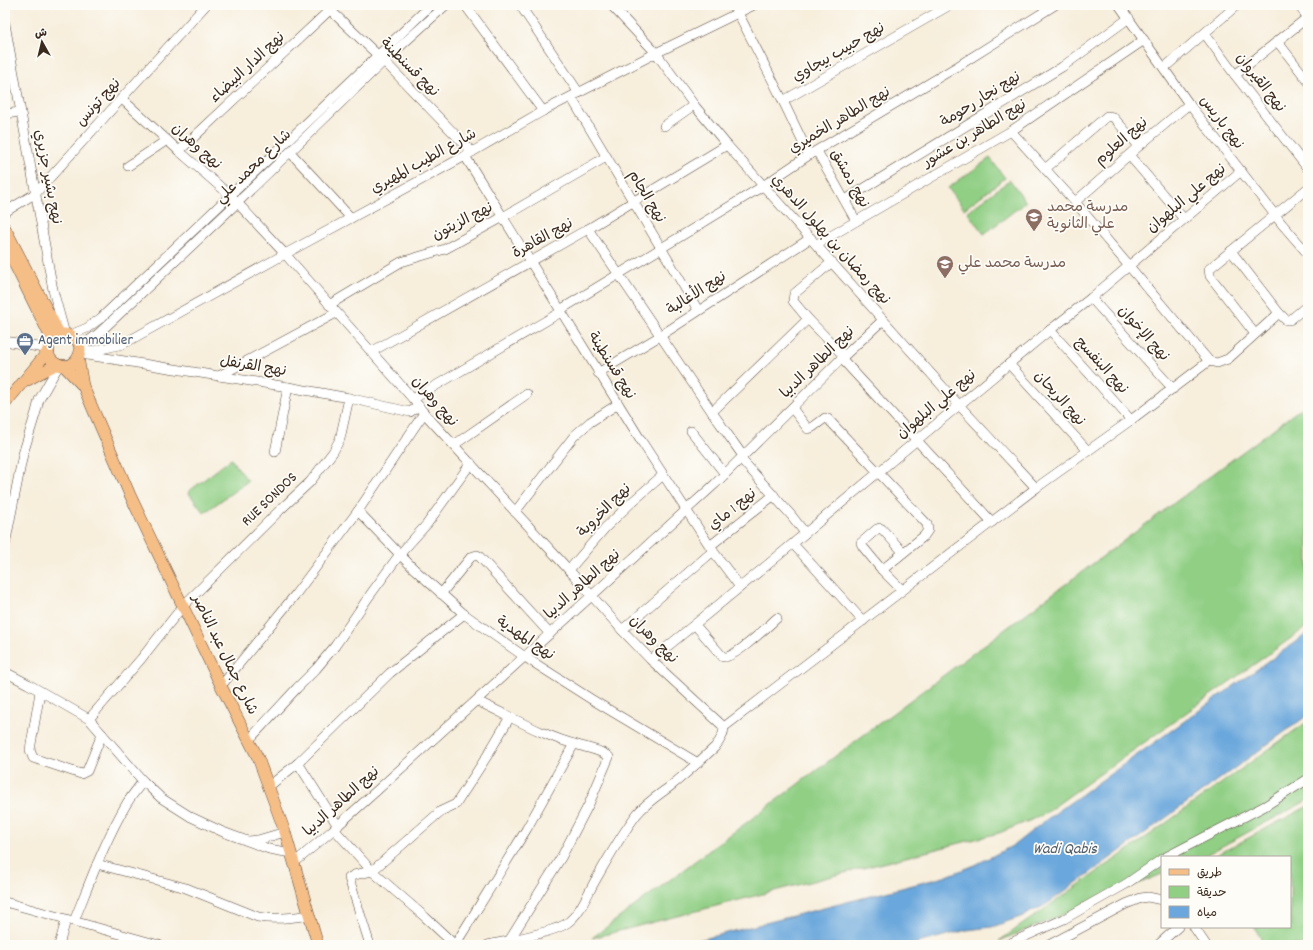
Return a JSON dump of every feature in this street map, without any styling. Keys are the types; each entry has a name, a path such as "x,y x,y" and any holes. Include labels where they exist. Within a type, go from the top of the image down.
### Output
{"main road":[{"path":"5,228 57,341 52,360 59,365"},
{"path":"5,244 57,341"},
{"path":"5,404 16,389 57,341 74,338 78,342 79,352 72,364 59,365 22,383"},
{"name":"شارع جمال عبد الناصر","path":"79,352 83,386 130,494 221,686 258,758 285,832 318,945"},
{"name":"شارع جمال عبد الناصر","path":"59,365 83,386"}],"street":[{"name":"نهج تونس","path":"5,212 36,193 206,5"},
{"name":"شارع محمد علي","path":"79,352 290,152 431,5"},
{"name":"شارع محمد علي","path":"57,341 87,328 101,318 381,58 446,5"},
{"path":"465,5 544,111"},
{"path":"520,5 579,93"},
{"name":"نهج رمضان بن بهلول الدهري","path":"611,5 656,53 694,105 727,146 1036,488"},
{"name":"نهج دمشق","path":"734,5 783,101 813,153 845,200 856,221"},
{"name":"شارع الطيب المهيري","path":"79,352 110,348 123,344 570,97 656,53 739,14 754,5"},
{"name":"نهج حبيب بيجاوي","path":"783,101 950,5"},
{"name":"نهج الطاهر الخميري","path":"419,406 560,311 618,274 1055,5"},
{"name":"نهج باريس","path":"1119,5 1189,104 1308,254"},
{"path":"1164,68 1237,5"},
{"path":"1235,75 1308,17 1298,5"},
{"name":"نهج قسنطينة","path":"330,7 381,58 469,154 503,217 598,373 686,510 740,587"},
{"name":"نهج الدار البيضاء","path":"179,151 330,7"},
{"name":"نهج نجار رحومة","path":"845,200 1062,67 1129,18"},
{"name":"نهج بشير جزيري","path":"5,24 53,290 57,341"},
{"name":"نهج القيروان","path":"1205,34 1235,75 1308,168"},
{"name":"نهج الطاهر بن عشور","path":"814,241 856,221 1011,131 1144,40"},
{"path":"1277,41 1307,78"},
{"name":"نهج الجام","path":"570,97 698,310"},
{"name":"نهج وهران","path":"122,98 179,151 231,196 285,254 419,406 622,630 651,660 724,727"},
{"name":"نهج العلوم","path":"1075,202 1189,104"},
{"path":"664,126 694,105"},
{"path":"5,114 20,112"},
{"path":"1045,169 1107,116 1113,117 1139,146"},
{"path":"1011,131 1075,202 1209,361 1217,363 1222,362 1238,350 1279,313"},
{"path":"128,166 167,140"},
{"name":"نهج القاهرة","path":"371,352 531,262 727,146"},
{"path":"290,152 351,218"},
{"path":"1130,155 1184,219"},
{"name":"نهج الزيتون","path":"330,305 401,262 445,249 606,157"},
{"name":"نهج علي البلهوان","path":"651,660 1050,330 1092,298 1241,171"},
{"path":"1255,334 1210,276 1210,268 1308,188"},
{"path":"588,229 742,457 805,533"},
{"name":"نهج الأغالبة","path":"598,373 660,336 698,310 814,241"},
{"path":"1231,251 1286,320 1308,305"},
{"path":"832,262 793,296 793,301 992,522"},
{"name":"نهج الإخوان","path":"1092,298 1173,389"},
{"path":"219,376 336,313"},
{"path":"712,412 808,319"},
{"name":"نهج الطاهر الدبيا","path":"292,858 336,828 477,701 725,474 843,357 883,320"},
{"name":"نهج البنفسج","path":"1050,330 1131,420"},
{"path":"5,341 57,341"},
{"name":"نهج القرنفل","path":"79,352 288,387 348,398 410,412 419,406"},
{"path":"488,945 555,929 569,922 584,900 621,836 637,814 651,799 671,786 698,763 720,741 724,732 724,727 1036,488 1131,420 1209,361"},
{"name":"نهج الريحان","path":"1009,364 1088,451"},
{"path":"5,545 23,454 40,400 59,365"},
{"path":"275,452 288,387"},
{"path":"454,445 527,394"},
{"name":"RUE SONDOS","path":"89,719 141,659 183,606 310,482 340,439 348,398"},
{"path":"515,512 574,436 590,422 618,404"},
{"path":"221,686 295,595 358,511 419,406"},
{"path":"792,408 808,428 813,427 825,418 828,419 927,524 927,532 924,536 882,570"},
{"path":"691,431 725,474"},
{"path":"249,740 327,657 400,554 427,524 471,463"},
{"name":"نهج الخروبة","path":"569,570 605,528 663,475"},
{"name":"نهج 1 ماي","path":"622,630 712,548 774,495"},
{"name":"نهج المهدية","path":"358,511 441,594 464,614 525,657 591,699 698,763"},
{"path":"902,590 882,570 861,543 880,528 903,552"},
{"path":"793,544 863,621"},
{"path":"441,594 472,557 477,555 550,634"},
{"path":"268,787 298,763 390,673 464,614"},
{"path":"695,625 723,656 726,657 733,654 755,638 778,618"},
{"path":"5,672 89,719 143,781 161,798 191,817 246,841 292,858"},
{"path":"40,692 30,750 32,758 82,774 87,771 102,734"},
{"path":"477,701 563,741 607,755 608,758 589,804 562,856 509,941"},
{"path":"370,945 349,878 354,875 372,871 441,811 456,804 510,717"},
{"path":"298,763 336,828 372,871 455,945 526,830 574,744"},
{"path":"1168,856 1265,806 1308,779"},
{"path":"59,945 127,802 143,781"},
{"path":"246,841 258,840 285,832"},
{"path":"1006,945 1064,919 1126,884 1161,860"},
{"path":"97,864 186,888 258,916 278,918 309,915"},
{"path":"1049,945 1140,898 1148,897 1161,900"},
{"path":"5,902 70,920 131,941 159,945"},
{"path":"1158,945 1177,928"},
{"path":"1195,928 1206,945"}],"green space":[{"path":"990,158 1005,178 964,209 948,188"},
{"path":"1010,180 1026,202 984,234 967,212"},
{"path":"1308,403 1308,626 1041,816 999,833 592,938"},
{"path":"231,459 248,481 204,513 188,492"},
{"path":"1308,721 1308,800 1204,856 1161,856 1161,874 999,941"},
{"path":"1308,806 1308,945 1265,945 1255,928 1291,928 1291,856 1215,856"}],"water":[{"name":"Wadi Qabis","path":"1308,633 1308,715 1047,904 1023,916 992,927 967,930 909,945 680,945 944,877 975,865 1014,845 1043,822"}],"place":[{"name":"مدرسة محمد علي الثانوية","path":"1034,232"},
{"name":"مدرسة محمد علي","path":"945,279"},
{"name":"Agent immobilier","path":"25,356"}]}
